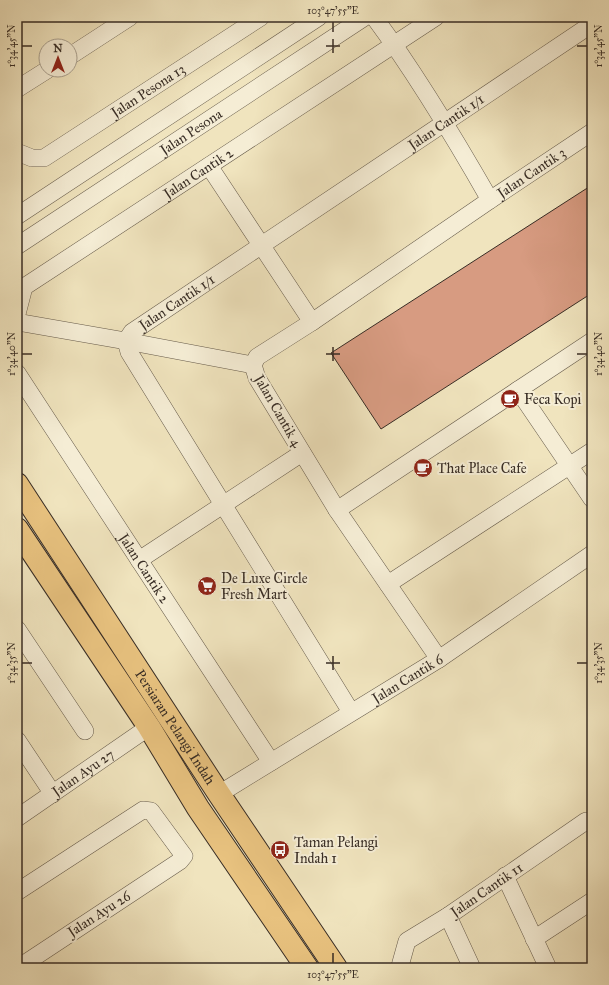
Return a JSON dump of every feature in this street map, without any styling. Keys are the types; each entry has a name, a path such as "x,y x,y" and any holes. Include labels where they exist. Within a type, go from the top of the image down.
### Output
{"main road":[{"name":"Persiaran Pelangi Indah","path":"17,484 219,794 334,967"},
{"name":"Persiaran Pelangi Indah","path":"17,529 149,727 207,820 307,968"},
{"path":"207,820 206,807 209,800 219,794"},
{"path":"283,933 288,968"}],"street":[{"path":"78,51 130,17"},
{"name":"Jalan Pesona 13","path":"24,155 44,158 261,17"},
{"name":"Jalan Pesona","path":"17,216 319,17"},
{"name":"Jalan Pesona","path":"17,246 364,17"},
{"path":"374,17 395,44 445,122 490,200"},
{"name":"Jalan Cantik 2","path":"17,314 24,286 436,17"},
{"name":"Jalan Cantik 1/1","path":"351,712 129,352 126,341 132,332 592,24"},
{"path":"17,90 38,76"},
{"name":"Jalan Cantik 3","path":"490,200 592,132"},
{"path":"209,166 312,322"},
{"name":"Jalan Cantik 4","path":"439,659 337,510 257,378 253,365 257,357 312,322 490,200"},
{"path":"17,322 253,365"},
{"path":"337,510 592,341"},
{"name":"Jalan Cantik 2","path":"17,374 271,762"},
{"path":"518,390 592,499"},
{"path":"388,584 592,451"},
{"path":"139,560 302,453"},
{"name":"Jalan Cantik 6","path":"219,794 439,659 592,554"},
{"path":"17,629 85,731"},
{"name":"Jalan Ayu 27","path":"17,818 149,727"},
{"path":"17,740 53,794"},
{"name":"Jalan Ayu 26","path":"17,892 143,810 151,811 184,856 180,861 18,968"},
{"name":"Jalan Cantik 11","path":"401,967 407,941 448,916 586,821"},
{"path":"505,876 548,968"},
{"path":"534,938 592,901"},
{"path":"448,916 472,968"}],"building":[{"path":"592,185 592,293 381,429 331,353"}],"place":[{"name":"Feca Kopi","path":"510,399"},
{"name":"That Place Cafe","path":"423,468"},
{"name":"De Luxe Circle Fresh Mart","path":"207,586"},
{"name":"Taman Pelangi Indah 1","path":"280,850"}]}
